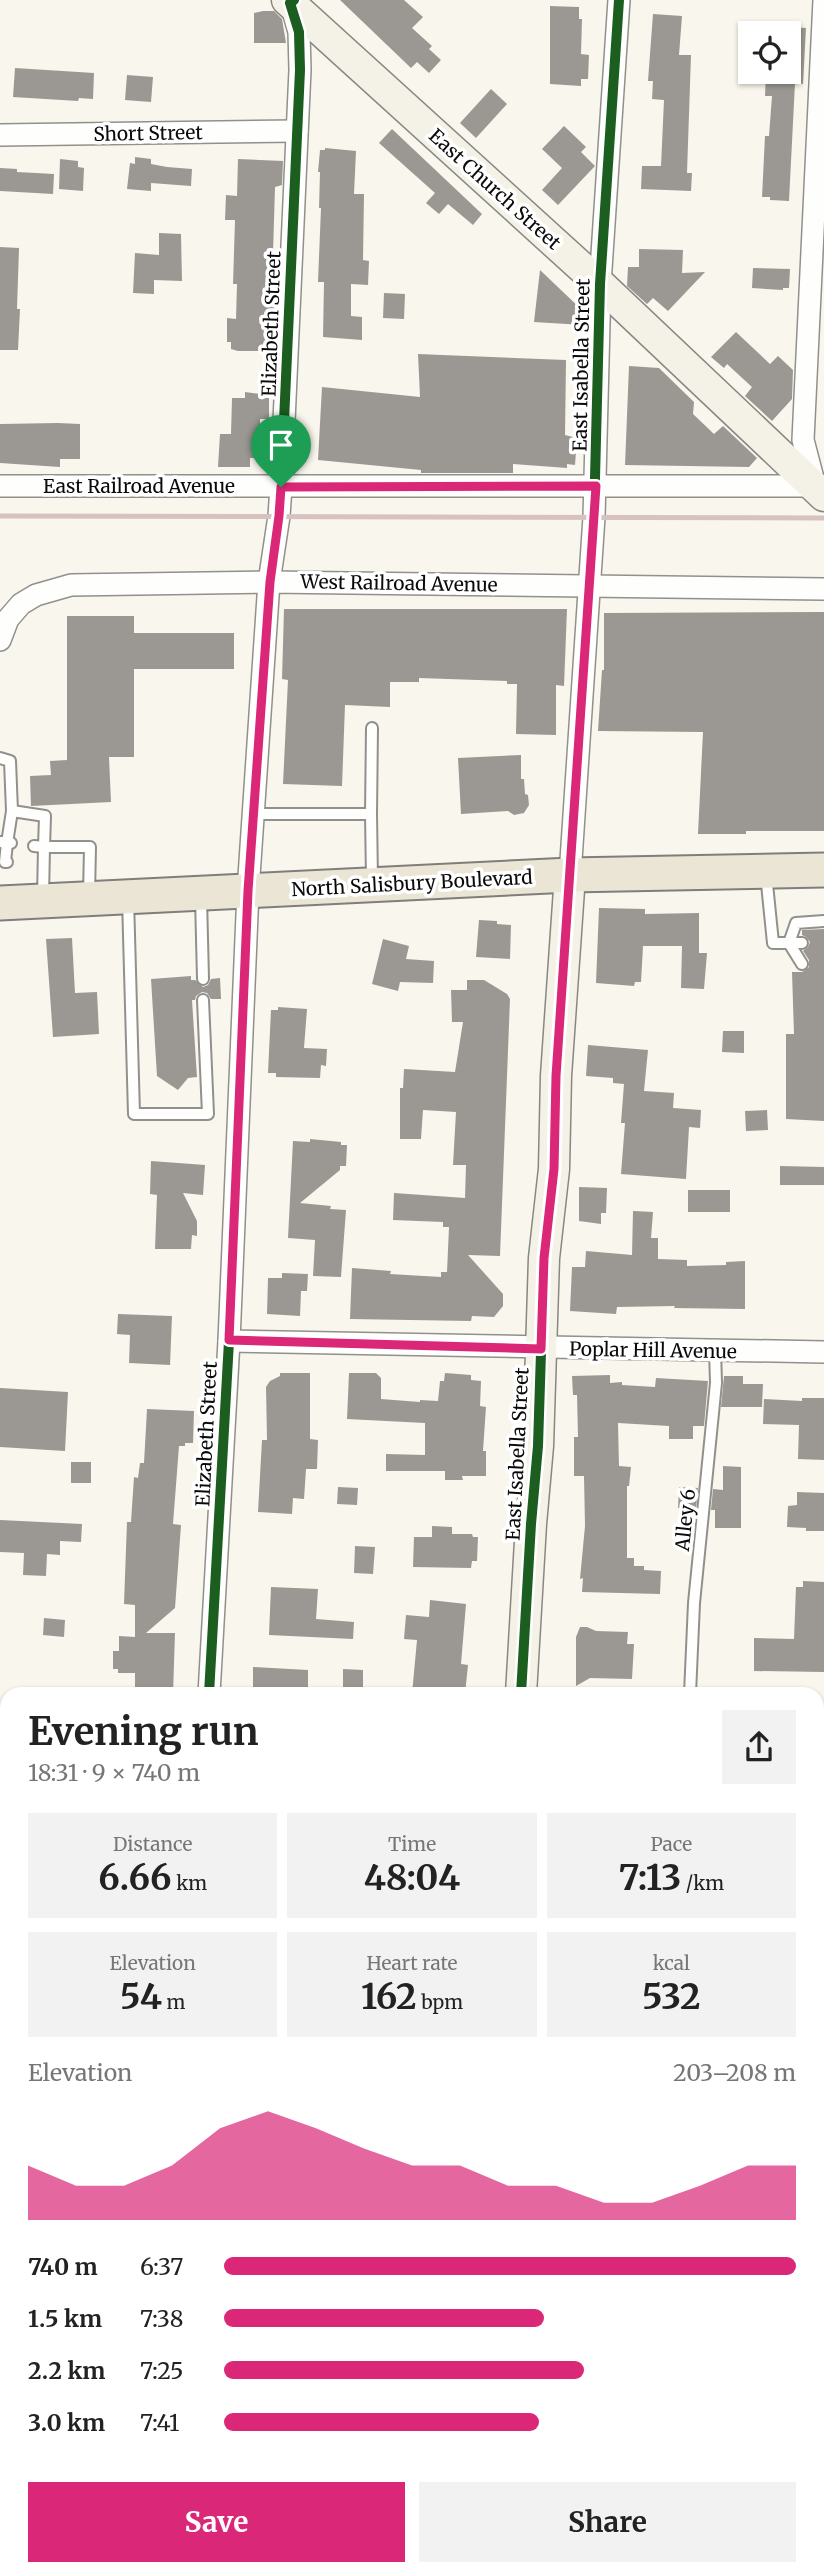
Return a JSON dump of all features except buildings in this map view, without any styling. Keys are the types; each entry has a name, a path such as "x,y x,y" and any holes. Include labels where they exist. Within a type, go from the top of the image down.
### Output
{"main road":[{"name":"North Salisbury Boulevard","path":"0,903 570,875 824,870"}],"street":[{"name":"East Isabella Street","path":"521,1687 538,1446 544,1258 554,1169 556,1076 596,486 600,284 619,0"},
{"path":"821,490 803,440 824,0"},
{"name":"East Church Street","path":"290,1 821,490"},
{"name":"Elizabeth Street","path":"209,1687 229,1340 248,891 270,582 281,487 300,70 299,32 290,1"},
{"name":"Short Street","path":"0,135 297,131"},
{"name":"East Railroad Avenue","path":"0,486 596,486 821,490"},
{"name":"West Railroad Avenue","path":"0,640 8,619 21,604 55,588 71,585 270,582 824,589"},
{"name":"Poplar Hill Avenue","path":"229,1340 541,1349 824,1352"}],"lane":[{"path":"372,728 372,885"},
{"path":"0,758 10,761 12,811 5,862 8,862"},
{"path":"12,811 45,817 37,866 43,901"},
{"path":"253,814 371,814"},
{"path":"39,846 90,847 89,898"},
{"path":"766,871 774,943 802,943"},
{"path":"200,893 204,979"},
{"path":"128,896 134,1114 208,1114 204,1000"},
{"path":"789,943 796,923 824,921"},
{"path":"789,943 802,964"},
{"name":"Alley 6","path":"690,1687 694,1603 716,1383 715,1350"}],"railway":[{"path":"0,516 824,518"}],"cycle path":[{"path":"209,1687 229,1341 248,891 269,582 281,487 300,70 299,32 290,3 294,0"},
{"path":"521,1687 538,1446 544,1258 554,1169 556,1076 594,517 600,284 619,0"}],"route":[{"path":"596,486 556,1076 554,1169 544,1258 541,1349 229,1340 248,891 270,582 281,487 596,486"}]}
